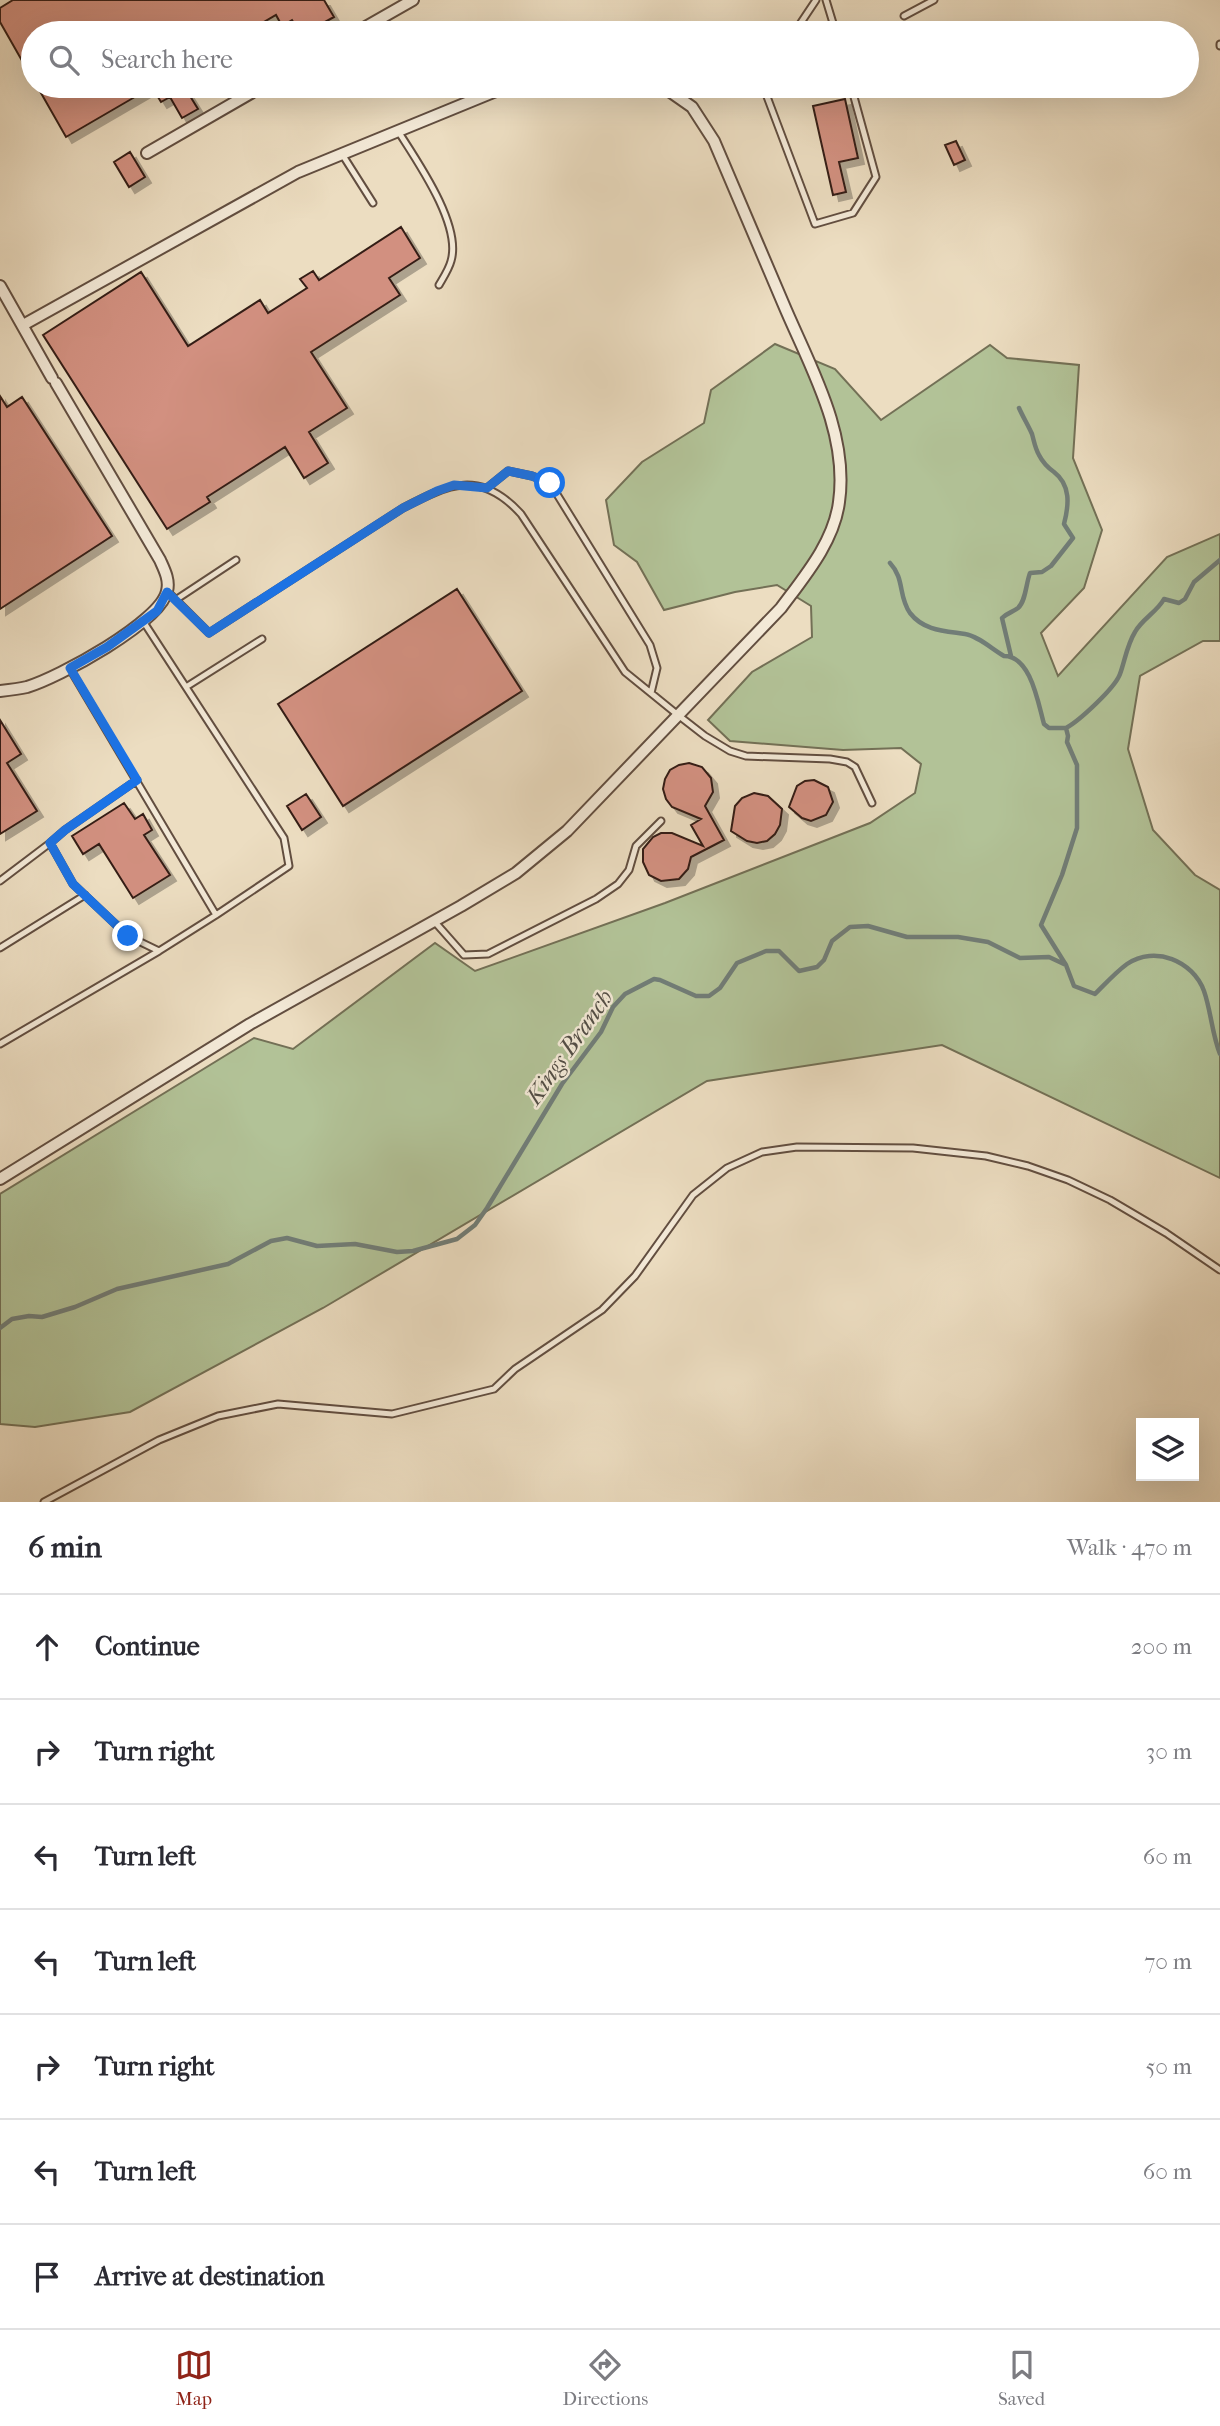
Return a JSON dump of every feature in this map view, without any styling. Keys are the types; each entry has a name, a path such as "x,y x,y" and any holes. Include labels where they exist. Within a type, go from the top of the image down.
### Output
{"street":[{"path":"376,21 413,0"},
{"path":"147,153 242,98"},
{"path":"23,325 298,172 479,98"},
{"path":"0,1180 250,1024 516,873 567,831 781,608 809,570 828,537 839,502 839,458 827,404 714,141 692,107 679,98"},
{"path":"0,286 160,560 172,596 157,611 107,647 70,668 27,687 0,691"}],"lane":[{"path":"802,21 816,0"},
{"path":"826,0 832,21"},
{"path":"904,16 934,0"},
{"path":"768,98 816,224 853,213 876,177 854,98"},
{"path":"398,131 436,191 451,232 452,259 439,285"},
{"path":"342,154 373,203"},
{"path":"487,488 508,471 550,483 650,645 657,668 651,693"},
{"path":"236,560 172,596 209,633 403,508 454,485 487,488 506,498 520,514 625,672 705,736 730,751 746,756 847,762 855,767 872,803"},
{"path":"0,1044 159,951 289,866 284,838 143,621"},
{"path":"186,687 261,639"},
{"path":"70,668 216,915"},
{"path":"0,881 65,830 137,780"},
{"path":"434,921 464,955 488,954 618,884 629,870 636,846 661,821"},
{"path":"50,843 73,884 128,936 159,951"},
{"path":"0,948 85,895"},
{"path":"44,1502 159,1440 218,1416 278,1404 392,1414 494,1389 515,1369 602,1310 635,1276 693,1195 727,1168 762,1152 797,1147 913,1149 986,1156 1028,1166 1068,1180 1110,1200 1166,1233 1220,1270"}],"green space":[{"path":"775,344 835,369 881,420 990,345 1007,358 1079,365 1073,458 1102,530 1084,588 1041,633 1058,676 1167,557 1220,534 1220,641 1203,641 1140,676 1128,749 1153,830 1195,875 1220,890 1220,1178 942,1045 707,1081 323,1308 130,1412 35,1427 0,1424 0,1194 254,1038 293,1049 435,943 475,971 665,903 870,823 915,793 921,764 901,748 843,750 730,741 708,720 752,672 812,637 811,606 777,585 735,592 664,610 637,562 614,545 606,500 642,462 704,423 711,390"}],"building":[{"path":"13,0 324,0 334,17 327,21 279,21 276,15 266,21 21,21 21,59 0,22 0,8"},
{"path":"44,98 133,98 66,137"},
{"path":"171,98 191,98 198,109 182,118"},
{"path":"845,99 858,158 839,162 846,192 833,195 813,106"},
{"path":"956,141 965,160 954,165 945,145"},
{"path":"130,152 145,177 129,187 114,162"},
{"path":"401,227 420,258 389,278 400,295 311,352 347,408 309,432 328,463 304,478 285,447 207,497 210,502 167,529 43,335 141,272 188,346 260,300 268,313 307,288 300,279 313,271 319,280"},
{"path":"0,396 7,407 22,397 112,536 0,609"},
{"path":"457,589 522,691 343,806 278,704"},
{"path":"0,720 21,754 7,763 37,811 0,834"},
{"path":"689,763 702,767 711,778 713,792 705,806 724,840 691,857 688,869 679,879 661,881 649,875 643,862 643,849 653,837 661,833 672,833 703,846 691,825 701,819 672,807 663,789 670,770"},
{"path":"814,780 828,787 833,802 826,815 811,821 802,818 789,807 797,786"},
{"path":"754,793 768,796 782,809 780,825 775,834 767,841 757,843 747,841 731,831 735,806 742,798"},
{"path":"306,794 321,817 302,830 287,806"},
{"path":"124,803 135,819 143,814 152,830 144,835 170,875 133,898 99,844 83,854 72,836"}],"waterway":[{"path":"1011,656 1002,618 1021,605 1030,573 1042,572 1051,566 1073,538 1064,524 1068,503 1066,489 1060,477 1045,465 1019,408"},
{"path":"890,563 898,575 906,607 916,619 935,629 970,635 1004,656 1013,658 1021,664 1032,682 1044,724 1049,728 1066,728 1096,704 1117,680 1130,642 1142,623 1164,599 1179,603 1185,599 1194,582 1220,560"},
{"name":"Kings Branch","path":"1066,728 1067,742 1077,765 1077,828 1062,875 1041,925 1066,965 1074,986 1095,994 1123,967 1138,958 1161,956 1182,964 1199,980 1204,991 1220,1054"},
{"name":"Kings Branch","path":"0,1328 12,1319 42,1317 75,1307 117,1289 228,1264 271,1241 287,1238 317,1246 355,1244 397,1252 413,1251 457,1239 475,1225 487,1208 562,1084 601,1032 613,1007 625,994 654,979 696,996 709,996 720,988 737,963 766,951 779,951 799,971 817,967 824,960 832,941 850,927 868,926 907,937 958,937 988,942 1020,958 1049,957 1066,965"}],"route":[{"path":"128,936 73,884 50,843 137,780 70,668 107,647 157,611 167,592 209,633 403,508 437,491 454,485 487,488 508,471 550,483"}]}
